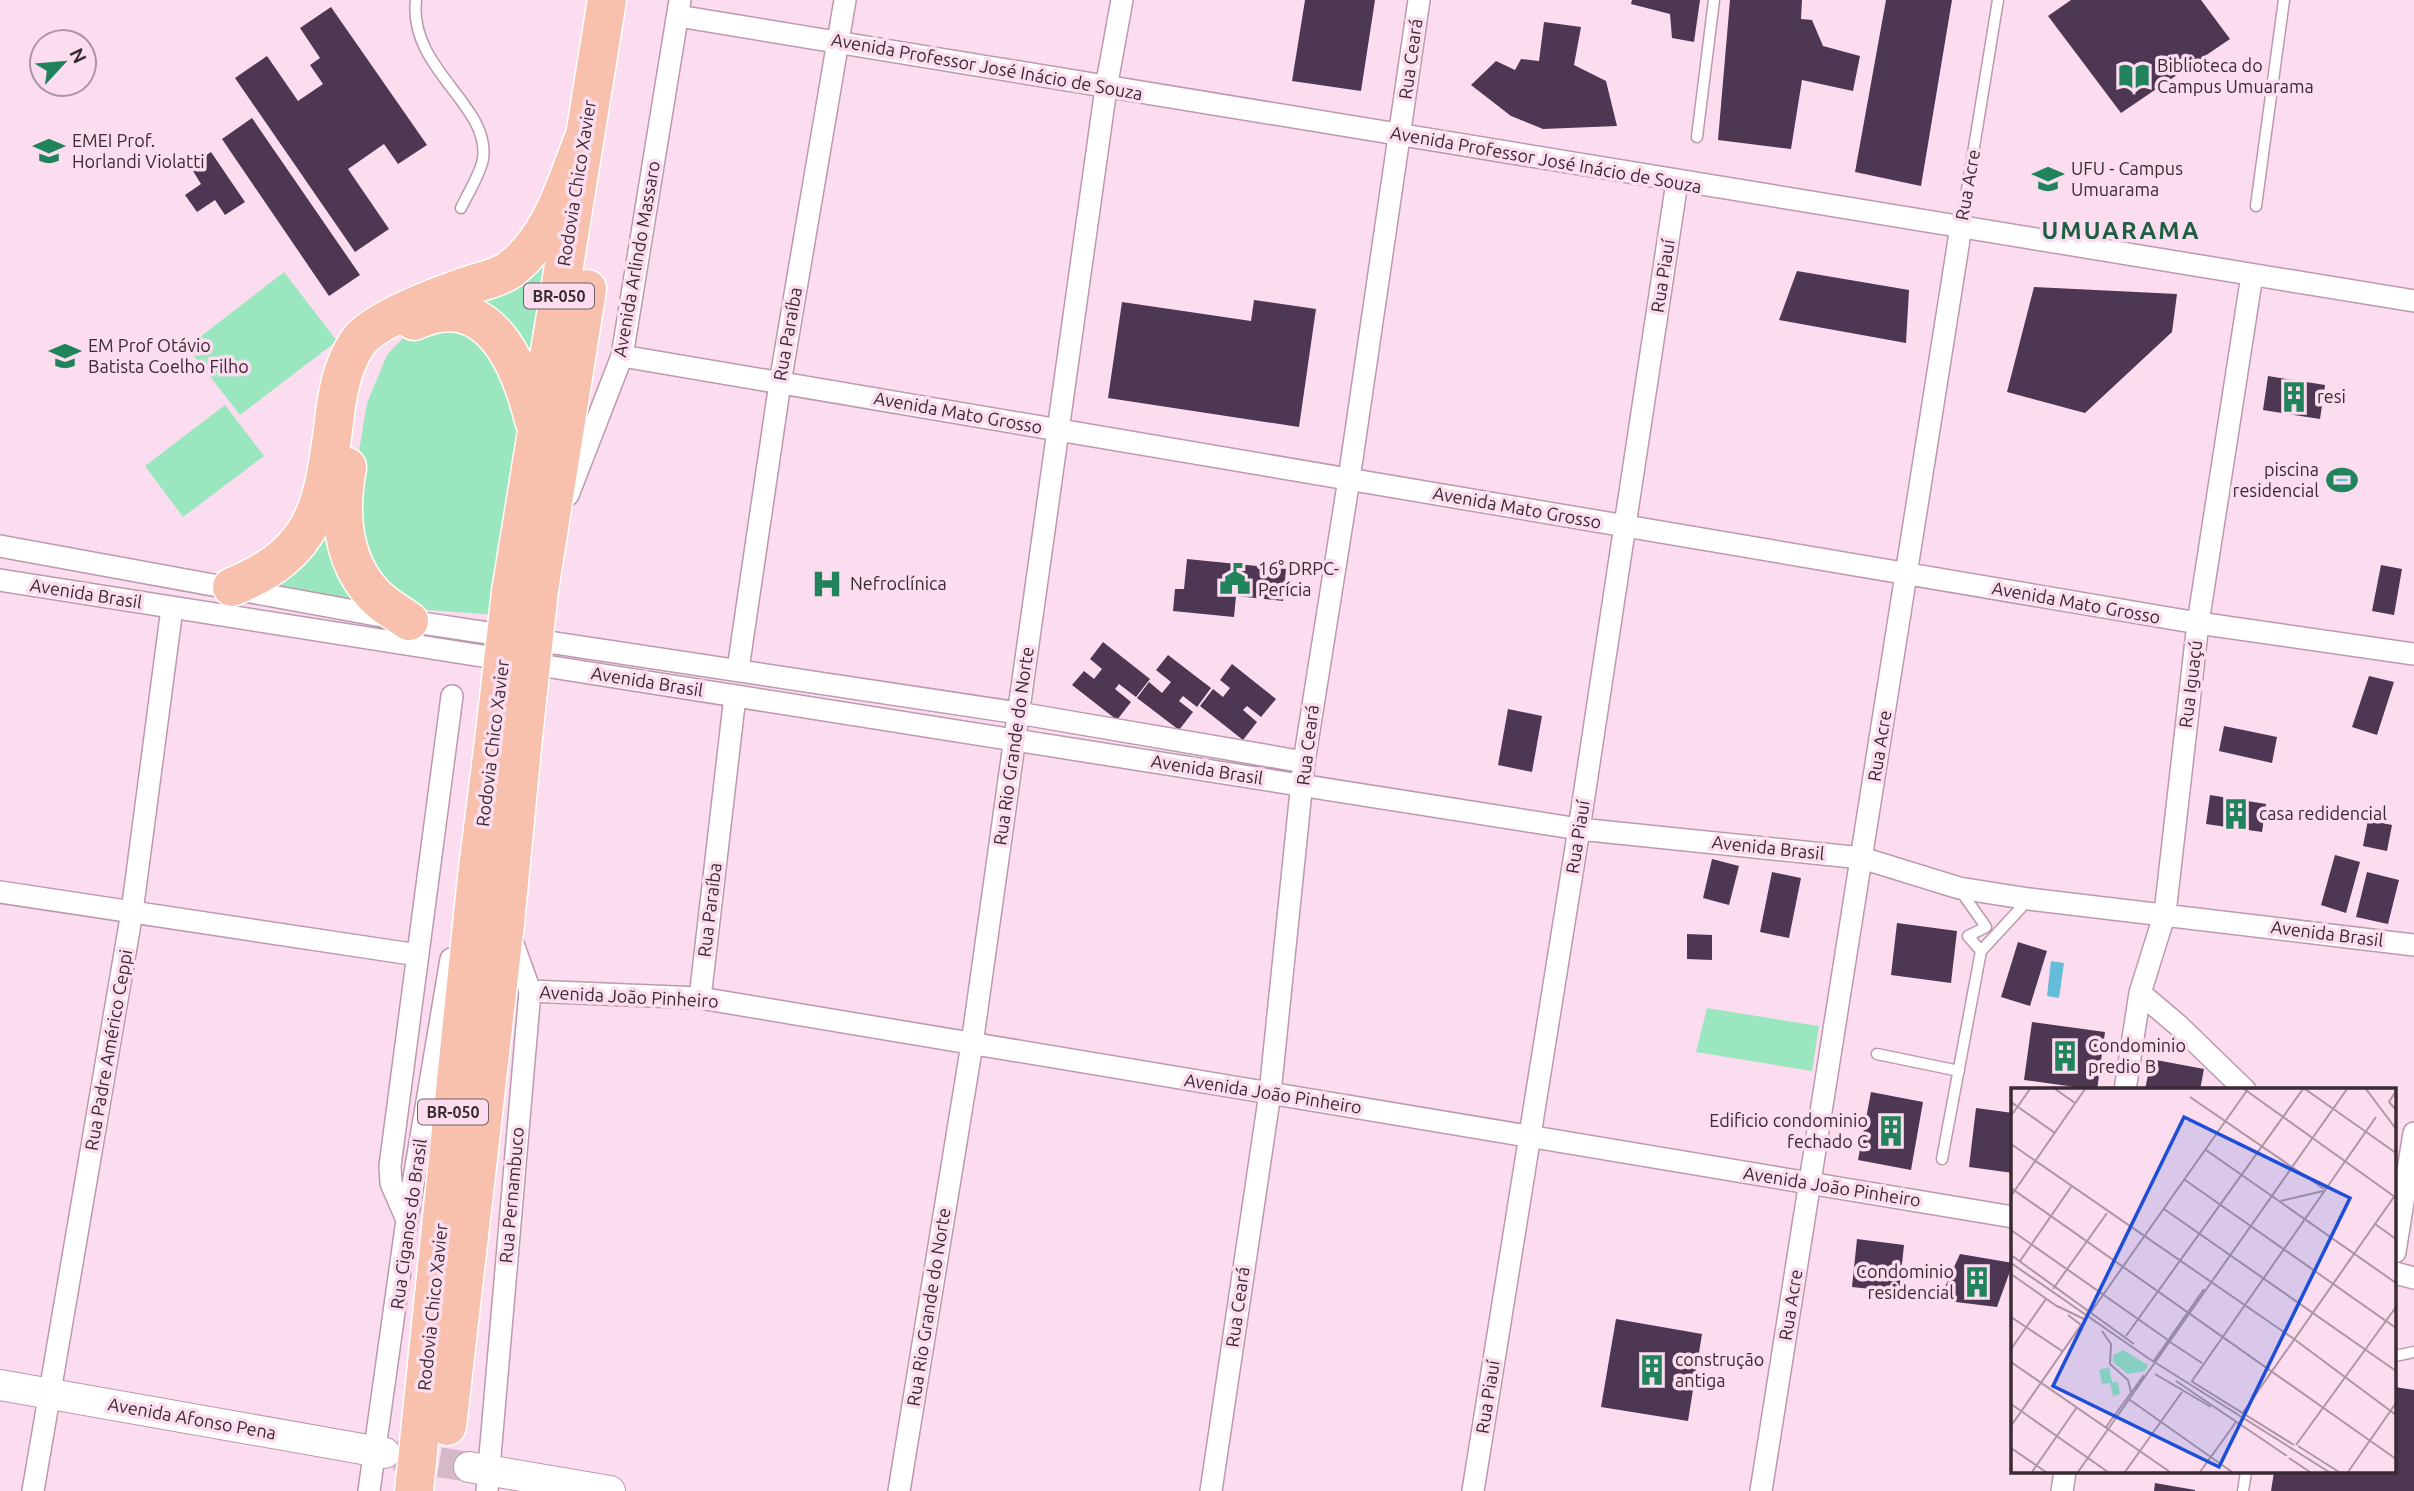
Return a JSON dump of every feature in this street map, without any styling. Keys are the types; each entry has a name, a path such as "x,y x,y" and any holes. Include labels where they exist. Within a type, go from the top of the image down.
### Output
{"highway":[{"path":"600,0 601,39"},
{"name":"Rodovia Chico Xavier","path":"439,1491 505,923 509,735 525,591 537,430 607,0"},
{"name":"Rodovia Chico Xavier","path":"525,591 547,549 631,0"},
{"path":"232,587 257,576 289,555 313,524 329,459 336,402 348,357 361,337 405,311 502,274 517,264 550,223 585,135"},
{"path":"409,621 374,596 352,557 342,526 342,495 359,398 378,349 397,330 419,319 448,313 475,318 497,333 514,358 524,380 537,430"},
{"name":"Rodovia Chico Xavier","path":"414,1491 477,877 509,735"}],"street":[{"name":"Rua Paraíba","path":"738,669 780,383 845,0"},
{"name":"Rua Rio Grande do Norte","path":"899,1491 972,1044 1060,430 1105,88 1122,0"},
{"name":"Rua Ceará","path":"1210,1491 1270,1093 1304,762 1401,135 1419,0"},
{"name":"Avenida Arlindo Massaro","path":"547,549 622,356 679,8"},
{"name":"Avenida Professor José Inácio de Souza","path":"679,8 838,42 1105,88 2414,302"},
{"name":"Rua Piauí","path":"1473,1491 1579,829 1677,182"},
{"name":"Rua Acre","path":"1761,1491 1961,227"},
{"name":"Rua Iguaçú","path":"2125,1088 2140,993 2165,913 2199,623 2252,275"},
{"name":"Avenida Mato Grosso","path":"622,356 2199,623 2414,654"},
{"name":"Avenida Brasil","path":"0,546 409,621 1018,713 1304,762"},
{"name":"Avenida Brasil","path":"0,580 1579,829 1862,858 1959,888 2029,899 2165,913 2414,945"},
{"name":"Rua Padre Américo Ceppi","path":"33,1491 132,912 172,608"},
{"path":"408,1220 391,1183 390,1166 452,696"},
{"name":"Rua Paraíba","path":"700,998 735,696"},
{"name":"Rua Ciganos do Brasil","path":"369,1491 381,1453 408,1220 451,958 477,877"},
{"path":"0,892 418,955"},
{"name":"Rua Pernambuco","path":"482,1477 530,991 505,923"},
{"name":"Avenida João Pinheiro","path":"530,991 700,998 2011,1217"},
{"path":"2140,993 2179,1026 2243,1088"},
{"path":"2396,1246 2414,1133"},
{"path":"2396,1273 2414,1278"},
{"name":"Avenida Afonso Pena","path":"0,1385 381,1453"},
{"path":"482,1477 605,1491"}],"lane":[{"path":"416,0 417,35 477,125 484,144 483,162 461,208"},
{"path":"1697,137 1714,0"},
{"name":"Rua Acre","path":"1961,227 1998,0"},
{"path":"2256,206 2284,0"},
{"path":"1959,888 1986,927 1968,936 1981,951"},
{"path":"1942,1159 1981,951 2029,899"},
{"path":"1877,1054 1959,1072"},
{"path":"2396,1356 2414,1352"}],"green space":[{"path":"554,250 528,367 498,323 481,310 458,303 426,310 411,318 383,339 364,361 351,394 339,443 331,513 332,528 342,558 352,578 371,604 255,584 280,569 298,553 312,535 327,494 347,379 356,358 369,341 384,328 420,309 506,279"},
{"path":"284,272 337,341 240,415 187,347"},
{"path":"442,325 471,334 502,356 520,414 496,615 416,609 375,584 351,500 367,403 387,355 402,339"},
{"path":"225,405 264,456 183,517 145,466"},
{"path":"1707,1008 1819,1026 1812,1071 1696,1052"}],"water":[{"name":"piscina residencial","path":"2333,467 2356,471 2351,494 2329,489"},
{"path":"2051,961 2064,963 2059,998 2047,996"}],"building":[{"path":"1305,0 1375,0 1361,91 1292,81"},
{"path":"1632,0 1700,0 1694,42 1672,38 1670,14 1631,4"},
{"path":"1730,0 1802,0 1801,19 1812,20 1823,46 1860,56 1853,91 1802,80 1791,149 1718,140"},
{"path":"1886,0 1952,0 1921,186 1855,172"},
{"name":"Biblioteca do Campus Umuarama","path":"2071,0 2201,0 2230,39 2121,113 2048,16"},
{"path":"331,7 427,145 398,164 384,144 348,169 389,229 355,252 235,78 267,56 298,101 323,84 310,65 320,58 300,28"},
{"path":"1544,22 1581,27 1574,65 1606,81 1617,126 1543,129 1511,116 1471,85 1496,61 1515,70 1521,59 1539,61"},
{"path":"252,118 360,275 329,296 222,139"},
{"path":"211,152 245,202 225,215 215,200 197,212 185,195 201,184 190,166"},
{"path":"1797,271 1909,290 1906,343 1779,320"},
{"path":"2034,287 2177,294 2172,332 2085,413 2007,392"},
{"path":"1254,300 1316,309 1299,427 1108,398 1122,302 1251,321"},
{"name":"resi","path":"2268,376 2325,385 2320,419 2263,410"},
{"name":"16° DRPC- Perícia","path":"1187,559 1286,569 1283,601 1236,596 1234,617 1173,611 1175,589 1184,589"},
{"path":"2381,565 2402,569 2394,615 2372,611"},
{"path":"1103,642 1150,679 1136,697 1119,684 1115,689 1131,702 1117,720 1072,685 1084,671 1094,679 1102,669 1090,659"},
{"path":"1168,655 1211,688 1197,707 1183,696 1179,701 1193,712 1179,730 1137,698 1149,682 1162,693 1171,682 1156,670"},
{"path":"1232,664 1276,699 1261,717 1247,706 1243,710 1257,722 1243,740 1200,706 1213,689 1223,697 1230,688 1220,680"},
{"path":"2369,676 2394,682 2377,735 2352,727"},
{"path":"1508,709 1542,716 1532,772 1498,765"},
{"path":"2224,726 2277,737 2272,763 2219,751"},
{"name":"casa redidencial","path":"2210,795 2266,804 2262,832 2206,824"},
{"path":"2368,820 2392,825 2387,851 2363,846"},
{"path":"2335,855 2360,862 2346,913 2321,905"},
{"path":"1712,859 1739,866 1729,905 1703,898"},
{"path":"1772,872 1801,878 1789,938 1760,932"},
{"path":"2367,872 2399,880 2388,924 2356,917"},
{"path":"1897,923 1957,931 1951,983 1891,975"},
{"path":"1687,934 1712,935 1712,960 1687,959"},
{"path":"2018,942 2047,951 2030,1006 2001,997"},
{"name":"Condominio predio B","path":"2032,1022 2105,1032 2097,1088 2024,1080"},
{"path":"2151,1059 2204,1069 2200,1088 2145,1088"},
{"name":"Edificio condominio fechado C","path":"1871,1092 1923,1102 1911,1170 1858,1160"},
{"path":"1976,1108 2011,1113 2011,1173 1969,1167"},
{"path":"1857,1239 1904,1245 1899,1292 1852,1287"},
{"name":"Condominio residencial","path":"1960,1254 2011,1263 1997,1307 1939,1300"},
{"name":"construção antiga","path":"1616,1319 1702,1334 1688,1421 1601,1407"},
{"path":"2396,1387 2414,1390 2414,1491 2271,1491 2274,1474 2396,1474"},
{"path":"2155,1483 2195,1490 2195,1491 2154,1491"}],"tunnel":[{"path":"395,1455 469,1467"}],"place":[{"name":"Biblioteca do Campus Umuarama","path":"2134,76"},
{"name":"EMEI Prof. Horlandi Violatti","path":"49,151"},
{"name":"UFU - Campus Umuarama","path":"2048,179"},
{"name":"EM Prof Otávio Batista Coelho Filho","path":"65,356"},
{"name":"resi","path":"2294,397"},
{"name":"piscina residencial","path":"2342,480"},
{"name":"16° DRPC- Perícia","path":"1235,579"},
{"name":"Nefroclínica","path":"827,584"},
{"name":"casa redidencial","path":"2236,814"},
{"name":"Condominio predio B","path":"2065,1056"},
{"name":"Edificio condominio fechado C","path":"1891,1131"},
{"name":"Condominio residencial","path":"1977,1282"},
{"name":"construção antiga","path":"1652,1370"}],"district":[{"name":"UMUARAMA","path":"2121,231"}]}
